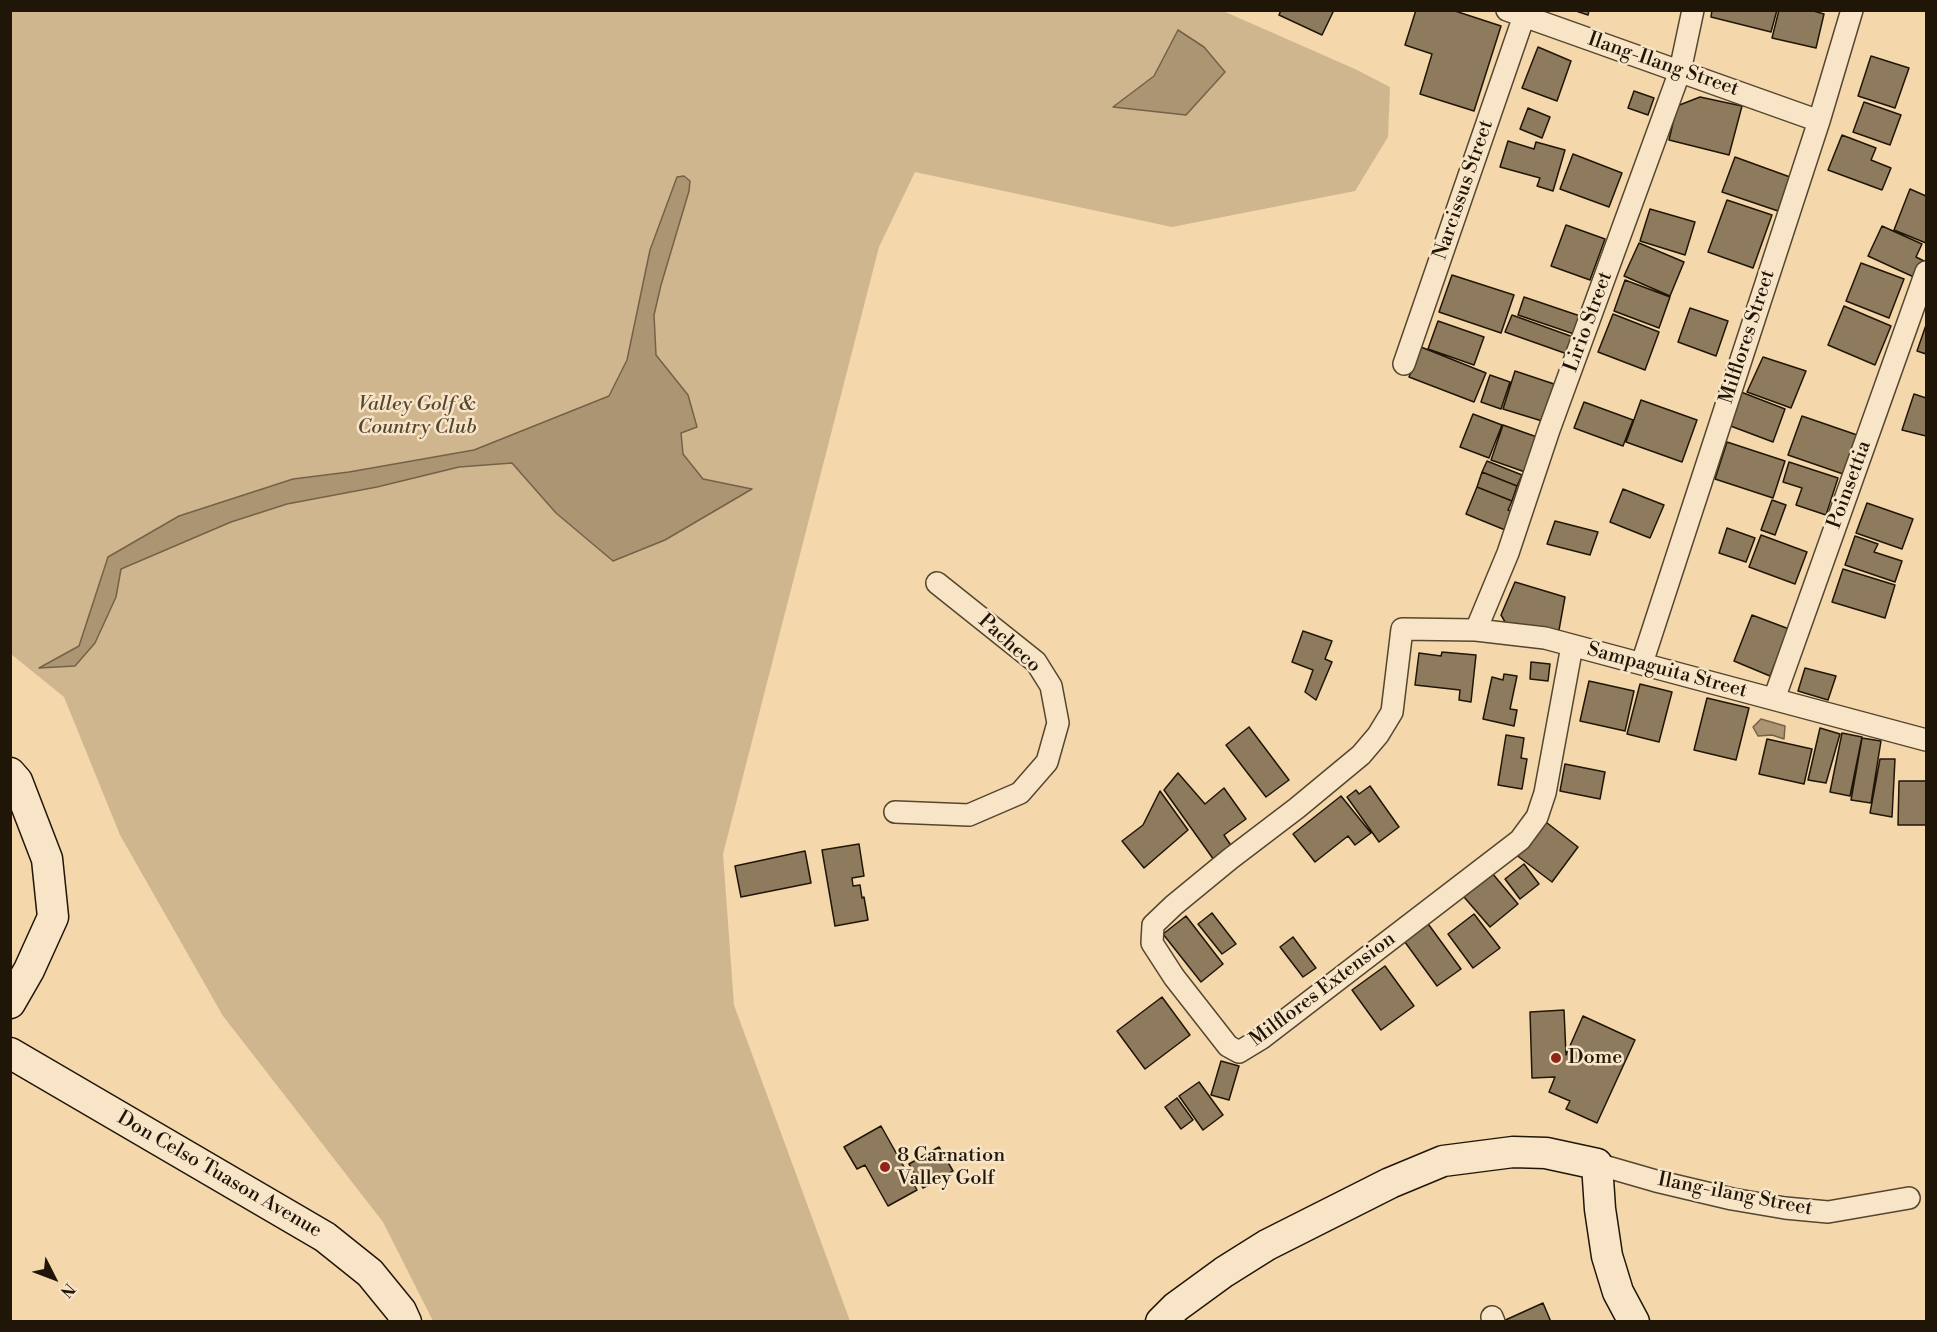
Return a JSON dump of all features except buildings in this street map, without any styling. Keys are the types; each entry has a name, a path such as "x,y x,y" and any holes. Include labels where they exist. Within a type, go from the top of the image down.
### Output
{"street":[{"name":"Lirio Street","path":"1476,630 1508,553 1549,430 1680,71 1693,10"},
{"name":"Milflores Street","path":"1642,663 1819,121 1852,10"},
{"name":"Ilang-Ilang Street","path":"1516,13 1819,121"},
{"name":"Narcissus Street","path":"1404,364 1516,13"},
{"name":"Poinsettia","path":"1774,699 1926,272"},
{"name":"Pacheco","path":"895,812 969,814 1020,793 1047,762 1058,723 1051,686 1036,662 937,584"},
{"name":"Sampaguita Street","path":"1402,629 1476,630 1545,638 1925,737"},
{"name":"Milflores Extension","path":"1402,629 1392,712 1378,735 1361,755 1230,859 1153,925 1152,943 1174,977 1228,1046 1239,1052 1262,1038 1520,840 1537,817 1545,793 1572,646"},
{"path":"10,773 16,781 47,859 53,917 29,970 10,1003"},
{"name":"Don Celso Tuason Avenue","path":"10,1053 325,1237 370,1273 401,1311 406,1322"},
{"path":"1161,1322 1176,1307 1224,1272 1267,1245 1418,1170 1443,1161 1513,1152 1546,1153 1598,1164 1600,1209 1607,1256 1618,1292 1634,1322"},
{"name":"Ilang-ilang Street","path":"1598,1164 1656,1182 1785,1208 1828,1212 1909,1198"}],"green space":[{"name":"Valley Golf & Country Club","path":"10,11 1223,11 1355,69 1390,87 1388,137 1355,191 1172,227 915,172 879,247 723,854 734,1005 850,1321 433,1321 383,1222 223,1016 120,835 64,697 11,654"}],"shaded area":[{"path":"1178,30 1204,47 1225,72 1186,115 1113,107 1154,76"},
{"path":"684,176 690,181 689,191 654,315 656,355 688,395 697,427 681,433 683,454 703,479 752,489 665,540 613,561 556,513 512,463 459,467 377,487 287,504 231,522 121,569 116,597 95,643 75,666 39,668 79,646 108,557 179,516 293,479 349,472 474,450 609,396 627,360 650,250 677,177"},
{"path":"1761,719 1785,726 1784,739 1772,735 1758,736 1753,727"}],"place":[{"name":"Dome","path":"1556,1058"},
{"name":"8 Carnation Valley Golf","path":"885,1167"}]}
